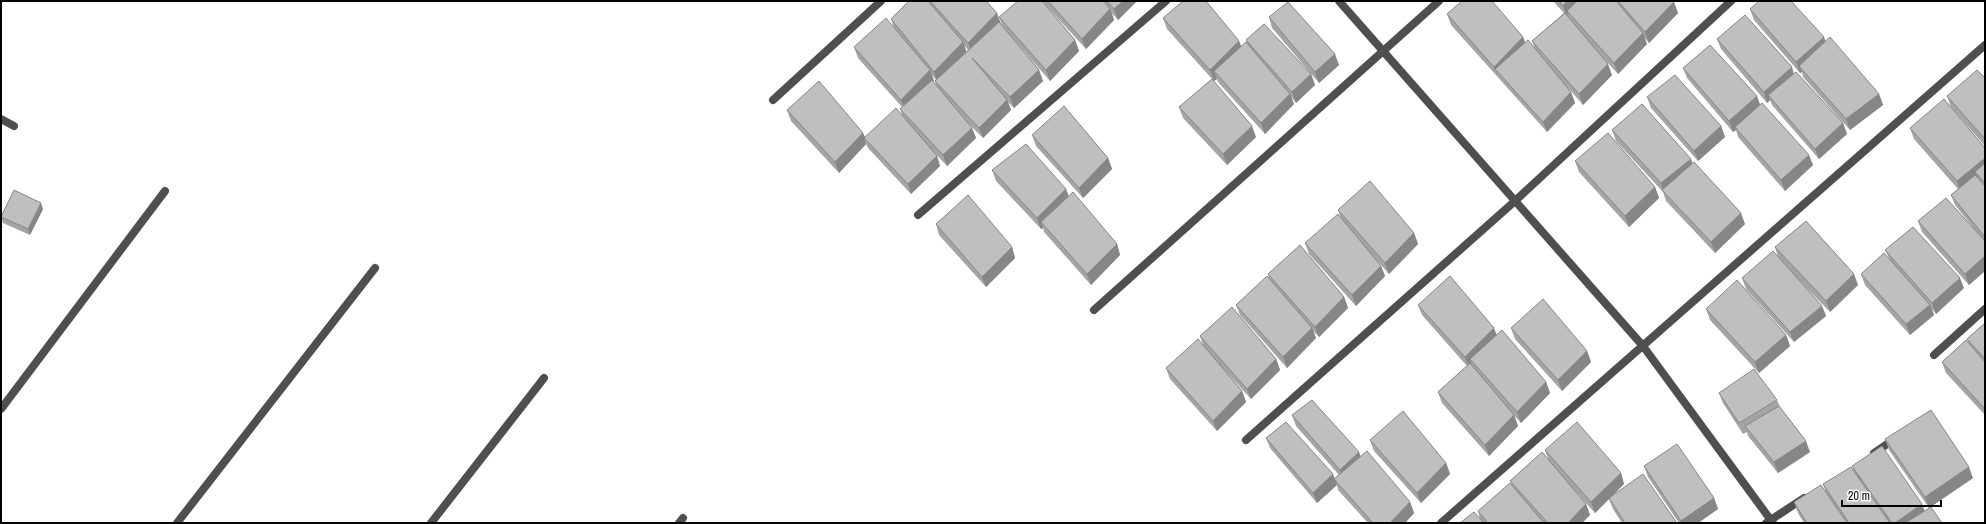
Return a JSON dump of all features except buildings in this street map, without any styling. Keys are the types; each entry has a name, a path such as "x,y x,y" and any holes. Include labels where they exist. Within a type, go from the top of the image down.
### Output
{"street":[{"path":"773,100 881,1"},
{"path":"918,215 1166,1"},
{"path":"1339,1 1643,346 1770,522 1809,495"},
{"path":"1094,310 1439,1"},
{"path":"1246,440 1515,201 1731,1"},
{"path":"1441,523 1985,45"},
{"path":"1,119 14,126"},
{"path":"1,409 165,191"},
{"path":"177,523 375,268"},
{"path":"1934,355 1985,309"},
{"path":"431,523 544,378"},
{"path":"1868,457 1906,432"}]}
